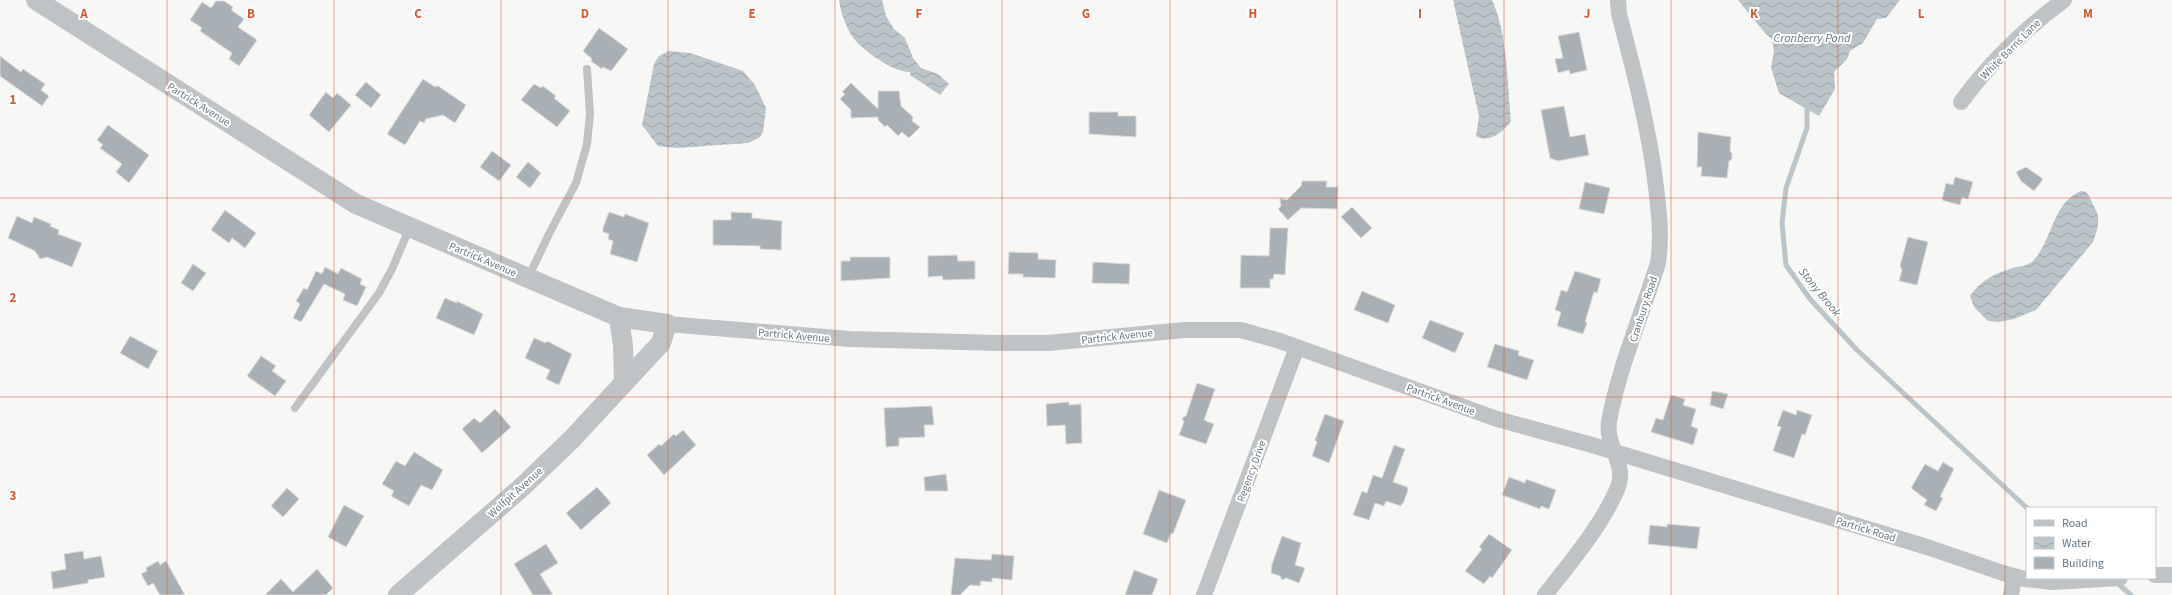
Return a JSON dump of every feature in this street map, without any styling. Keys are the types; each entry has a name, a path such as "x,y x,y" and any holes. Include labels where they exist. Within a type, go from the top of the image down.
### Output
{"street":[{"name":"Partrick Avenue","path":"36,0 351,201 619,317 667,324 850,339 1005,343 1048,343 1168,331 1226,329 1258,334 1497,419 1615,452"},
{"name":"Cranbury Road","path":"1545,595 1596,525 1618,487 1620,469 1611,440 1609,422 1619,383 1658,262 1661,236 1648,128 1619,14 1618,0"},
{"name":"White Barns Lane","path":"1961,102 1997,60 2043,15 2064,0"},
{"path":"619,317 623,346 624,382"},
{"name":"Wolfpit Avenue","path":"398,595 522,487 577,434 661,343 667,324"},
{"name":"Regency Drive","path":"1204,595 1297,347"},
{"name":"Partrick Road","path":"1615,452 1927,547 2014,576 2026,578"},
{"path":"2156,575 2172,575"},
{"path":"2010,595 2014,576"},
{"name":"Partrick Road","path":"2034,579 2053,582 2112,579"}],"lane":[{"path":"528,278 576,183 587,144 590,114 588,69"},
{"path":"295,408 379,293 392,269 410,227"}],"water":[{"path":"839,0 882,0 886,16 894,29 905,38 913,58 921,68 938,74 949,84 940,95 910,75 910,72 896,69 888,65 859,45 847,26"},
{"path":"1453,0 1492,0 1501,28 1504,44 1511,121 1500,133 1491,138 1486,139 1476,136 1479,116"},
{"name":"Cranberry Pond","path":"1738,0 1900,0 1886,18 1877,19 1863,43 1850,51 1847,59 1834,72 1835,89 1819,116 1779,93 1771,68 1774,51 1772,39 1765,33"},
{"path":"669,51 690,53 743,71 755,85 766,108 763,132 759,138 748,143 677,148 658,146 642,125 654,64 659,56"},
{"path":"2081,191 2086,192 2089,196 2098,215 2098,227 2093,242 2036,310 2014,319 1999,322 1988,321 1974,307 1970,296 1978,286 1994,275 2031,263 2040,252 2058,213 2064,204 2071,197"}],"building":[{"path":"216,1 224,1 233,7 231,10 244,19 238,27 257,40 239,66 229,59 232,53 200,31 202,28 190,20 202,2 211,8"},
{"path":"599,28 628,49 611,71 603,67 602,69 591,61 592,59 583,51"},
{"path":"1579,32 1587,70 1570,74 1569,70 1558,73 1555,59 1563,58 1558,36"},
{"path":"0,56 21,72 23,69 45,84 41,90 49,96 42,106 0,76"},
{"path":"423,79 435,87 438,86 466,105 455,123 443,115 426,119 424,123 420,121 405,145 387,134"},
{"path":"366,82 381,95 371,108 355,95"},
{"path":"851,83 878,109 878,91 899,91 901,106 913,117 912,121 920,127 909,138 902,132 898,136 887,125 885,127 878,120 878,117 851,118 851,110 840,99 845,94 842,92"},
{"path":"534,84 541,88 543,86 556,96 554,98 570,111 557,127 521,100"},
{"path":"326,92 333,98 337,93 351,105 329,132 309,115"},
{"path":"1564,106 1570,137 1585,134 1589,155 1558,161 1550,158 1541,110"},
{"path":"1089,112 1118,112 1118,116 1136,116 1136,137 1089,134"},
{"path":"108,125 149,155 129,183 116,172 122,164 100,148 103,145 97,140"},
{"path":"1698,132 1731,137 1730,151 1732,154 1732,159 1729,161 1727,178 1701,176 1702,167 1697,167"},
{"path":"492,151 511,165 499,181 480,167"},
{"path":"528,162 541,173 530,188 516,177"},
{"path":"2026,167 2043,179 2034,191 2021,181 2016,172"},
{"path":"1955,177 1973,182 1968,199 1962,197 1960,205 1942,200 1946,183 1953,185"},
{"path":"1302,181 1327,181 1326,187 1338,187 1337,209 1301,208 1288,220 1278,209 1281,206 1280,198 1287,200 1301,186"},
{"path":"1585,182 1610,188 1604,214 1579,209"},
{"path":"1352,207 1372,228 1361,238 1341,217"},
{"path":"225,210 256,233 245,248 232,238 229,243 211,230"},
{"path":"609,212 624,217 625,214 649,223 637,262 610,254 613,241 608,239 609,234 603,232"},
{"path":"731,212 752,213 752,218 782,221 781,250 760,249 760,246 713,245 713,220 731,220"},
{"path":"17,216 32,223 34,217 51,224 50,226 59,230 58,234 82,243 72,267 47,257 40,259 35,251 8,238"},
{"path":"1270,228 1288,228 1285,275 1274,274 1273,279 1270,279 1270,288 1240,288 1241,255 1269,256"},
{"path":"1908,237 1928,242 1917,285 1899,281 1902,270 1900,266"},
{"path":"1009,252 1038,253 1038,259 1056,260 1055,278 1023,277 1023,274 1008,274"},
{"path":"957,255 958,261 975,261 975,279 943,280 942,276 928,277 928,256"},
{"path":"850,257 890,257 890,278 841,281 841,261 850,261"},
{"path":"1093,262 1130,264 1129,284 1092,283"},
{"path":"193,264 206,273 193,291 181,283"},
{"path":"325,267 338,274 341,268 362,279 360,284 366,287 357,306 343,300 345,294 324,284 301,322 293,318 300,304 296,301 304,288 307,290 316,271 322,274"},
{"path":"1575,271 1601,279 1597,293 1594,292 1583,334 1557,326 1561,312 1555,310 1561,290 1567,292"},
{"path":"1362,291 1395,305 1388,323 1354,310"},
{"path":"445,298 457,303 457,301 483,314 474,335 436,318"},
{"path":"1430,320 1464,333 1455,353 1422,338"},
{"path":"130,336 158,351 148,369 120,353"},
{"path":"534,338 546,343 547,341 572,354 559,385 546,379 550,370 525,358"},
{"path":"1495,344 1519,351 1518,355 1534,360 1527,380 1487,367"},
{"path":"261,356 276,366 272,371 286,381 275,396 247,376"},
{"path":"1197,383 1215,389 1204,420 1214,424 1206,444 1179,435 1184,422 1182,418 1186,416"},
{"path":"1712,391 1728,394 1723,409 1710,405"},
{"path":"1671,395 1685,399 1683,405 1696,409 1691,426 1698,429 1693,445 1651,432 1656,418 1663,420"},
{"path":"1069,402 1069,405 1081,404 1082,443 1066,444 1065,425 1047,426 1046,404"},
{"path":"932,406 934,425 924,425 925,437 899,438 899,446 886,447 884,408"},
{"path":"495,409 511,427 482,453 462,429 474,418 480,423"},
{"path":"1783,410 1796,415 1797,410 1812,415 1805,435 1802,434 1794,458 1773,451 1781,427 1777,426"},
{"path":"1325,414 1344,421 1329,463 1312,456 1317,442 1315,440"},
{"path":"683,430 696,445 664,475 647,455 659,444 661,446 674,434 676,436"},
{"path":"1394,445 1405,449 1393,482 1407,487 1408,490 1403,504 1402,503 1401,506 1386,501 1384,506 1375,503 1369,520 1353,515 1362,491 1367,493 1373,475 1382,478"},
{"path":"414,452 443,470 432,490 421,485 409,506 391,496 394,491 382,484 396,461 405,466"},
{"path":"1943,462 1954,469 1940,497 1943,498 1936,511 1924,505 1927,500 1911,488 1925,464 1938,471"},
{"path":"946,474 948,491 925,491 924,477"},
{"path":"1509,477 1525,483 1526,479 1556,490 1549,509 1541,506 1540,509 1502,495"},
{"path":"597,487 611,503 581,530 566,513"},
{"path":"287,488 299,499 283,517 271,506"},
{"path":"1159,490 1186,500 1173,534 1171,533 1167,543 1143,534"},
{"path":"344,505 364,516 346,547 328,537"},
{"path":"1667,524 1700,527 1697,549 1648,544 1650,525 1667,527"},
{"path":"1489,534 1512,550 1492,578 1490,576 1484,584 1465,571 1482,549 1479,547"},
{"path":"1282,536 1301,543 1295,565 1305,568 1299,583 1286,578 1282,580 1280,576 1271,573 1272,564"},
{"path":"546,544 558,563 540,574 553,595 533,595 514,564"},
{"path":"83,551 84,559 101,556 105,577 88,580 88,583 53,589 51,572 66,569 64,554"},
{"path":"992,554 1014,556 1012,580 992,578 992,582 981,581 980,586 970,585 960,595 951,595 955,558 991,560"},
{"path":"158,561 160,565 166,561 185,595 160,595 153,583 148,586 141,574 147,571 146,568"},
{"path":"317,569 333,588 326,595 265,595 281,579 293,592"},
{"path":"1134,570 1158,579 1152,595 1125,595"}],"waterway":[{"name":"Stony Brook","path":"1807,103 1807,128 1786,188 1782,223 1786,265 1810,299 1857,350 2026,507"},
{"name":"Stony Brook","path":"2116,582 2131,595"}]}
